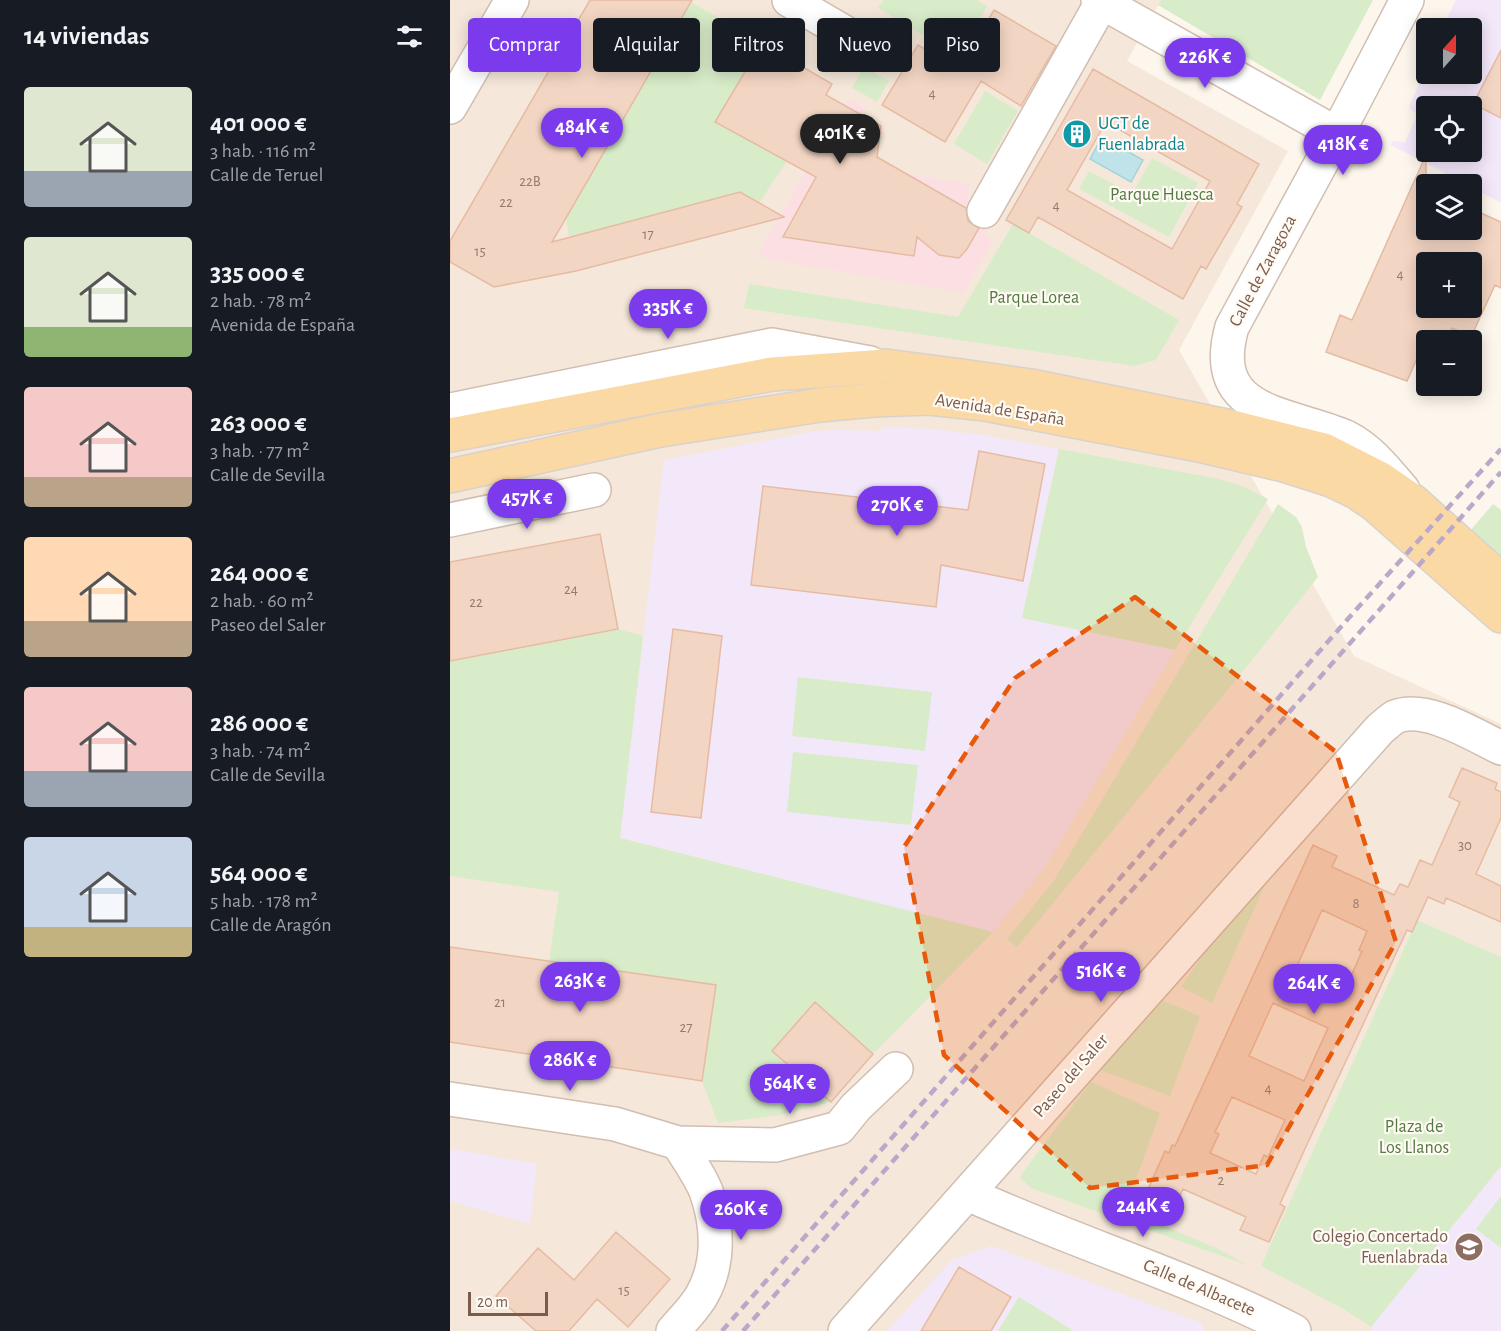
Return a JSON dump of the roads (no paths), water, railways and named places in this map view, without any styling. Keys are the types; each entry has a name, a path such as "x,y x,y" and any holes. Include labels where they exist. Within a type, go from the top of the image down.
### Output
{"main road":[{"name":"Avenida de España","path":"450,435 772,374 886,366 1031,386 1292,441 1324,450 1381,479 1413,501 1501,580"},
{"name":"Avenida de España","path":"450,476 661,430 820,405 929,398 985,404 1199,445 1284,465 1331,480 1356,492 1375,506 1501,616"}],"street":[{"path":"450,107 512,0"},
{"path":"789,0 820,18"},
{"name":"Calle de Zaragoza","path":"1407,0 1232,327 1226,348 1229,376 1236,388 1248,400 1261,408 1347,438 1371,453 1413,501"},
{"path":"984,211 1100,1 1337,134"},
{"name":"Avenida de España","path":"450,410 772,345 831,354 886,366"},
{"path":"450,520 594,490"},
{"name":"Paseo del Saler","path":"845,1331 1380,729 1395,717 1420,714 1449,723 1501,748"},
{"path":"450,1099 615,1125 678,1143 775,1145 838,1128 856,1107 896,1069"},
{"path":"673,1331 702,1296 715,1261 716,1237 705,1189 678,1143"},
{"name":"Calle de Albacete","path":"968,1194 1022,1219 1244,1305 1294,1331"}],"water":[{"path":"1102,137 1143,160 1131,182 1090,159"}],"railway":[{"path":"722,1331 1354,612 1501,449"},
{"path":"743,1331 1501,472"}],"place":[{"name":"UGT de Fuenlabrada","path":"1077,134"},
{"name":"Colegio Concertado Fuenlabrada","path":"1469,1247"}],"park label":[{"name":"Parque Huesca","path":"1162,195"},
{"name":"Parque Lorea","path":"1034,298"},
{"name":"Plaza de Los Llanos","path":"1414,1137"}]}
